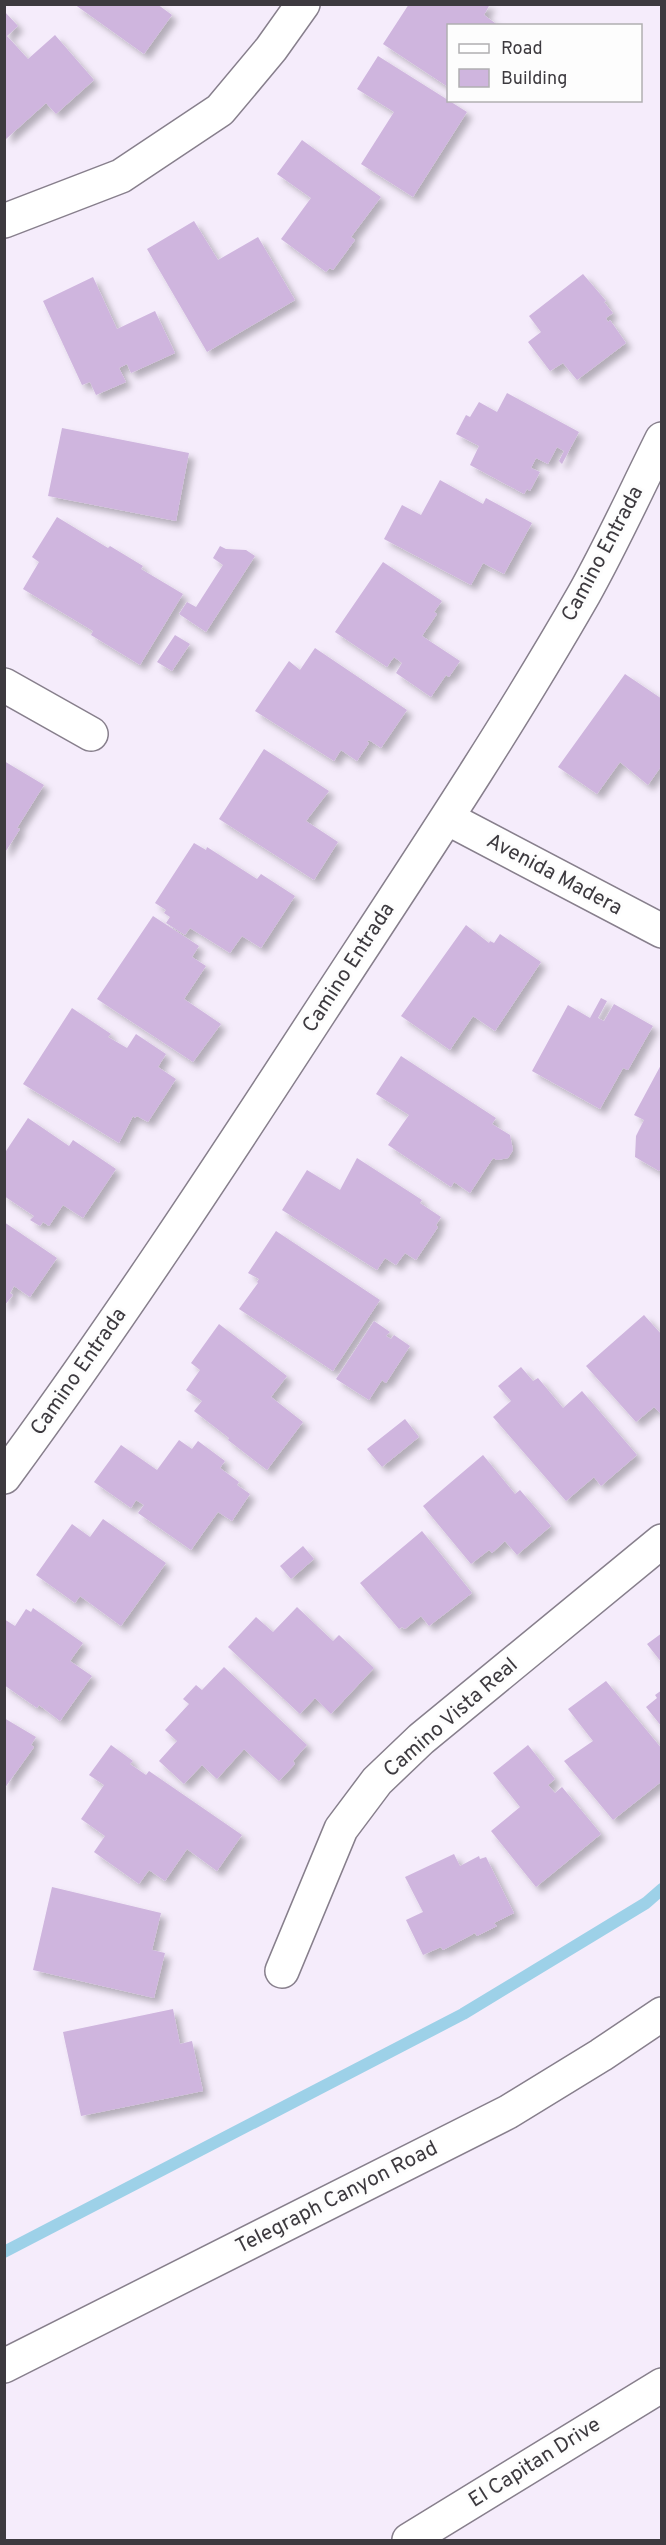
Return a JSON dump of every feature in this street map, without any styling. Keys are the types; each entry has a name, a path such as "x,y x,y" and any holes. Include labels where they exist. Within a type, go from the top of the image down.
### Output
{"street":[{"path":"4,221 121,176 220,110 271,49 303,4"},
{"name":"Camino Entrada","path":"4,1477 57,1406 177,1230 447,818 534,680 586,590 662,440"},
{"path":"4,685 91,734"},
{"name":"Avenida Madera","path":"447,818 662,931"},
{"name":"Camino Vista Real","path":"282,1971 341,1829 377,1781 422,1739 662,1540"},
{"name":"Telegraph Canyon Road","path":"4,2366 508,2112 601,2055 662,2014"},
{"name":"El Capitan Drive","path":"409,2541 662,2385"}],"building":[{"path":"74,4 157,4 172,15 144,54"},
{"path":"409,4 490,4 484,15 496,24 447,24 447,86 383,44"},
{"path":"4,11 18,26 7,36 28,59 55,35 94,80 56,114 46,103 6,139"},
{"path":"378,56 447,99 447,102 451,102 467,112 413,197 361,164 394,112 357,89"},
{"path":"302,140 381,197 351,237 355,240 333,270 330,268 326,272 281,239 311,198 277,174"},
{"path":"194,221 218,260 258,237 295,300 207,352 147,249"},
{"path":"583,274 606,301 604,302 613,313 606,318 608,322 610,320 626,343 577,380 563,363 550,371 528,342 541,332 529,316"},
{"path":"93,277 117,329 155,311 175,353 131,373 127,364 119,368 126,382 96,395 90,382 82,385 43,301"},
{"path":"507,393 579,432 562,464 559,461 564,451 557,447 548,464 536,458 531,468 540,472 530,491 527,489 524,494 470,465 479,446 456,434 466,415 470,417 479,402 497,412"},
{"path":"62,428 189,453 176,521 48,496"},
{"path":"440,480 483,504 486,498 532,523 504,574 483,563 471,585 384,539 402,505 421,515"},
{"path":"57,517 143,566 141,569 183,594 140,665 91,635 93,631 23,589 39,562 32,557"},
{"path":"220,546 226,549 246,550 255,556 206,632 179,614 187,602 196,607 223,565 213,558"},
{"path":"383,562 442,601 434,612 437,614 422,636 460,661 449,677 446,675 431,697 396,673 402,663 394,657 387,667 335,632"},
{"path":"175,635 190,644 172,671 157,662"},
{"path":"315,648 407,710 381,748 369,740 357,761 341,750 334,761 255,711 289,661 300,670"},
{"path":"625,674 662,699 662,765 648,785 620,762 597,794 558,767"},
{"path":"264,749 329,791 306,821 338,842 314,880 219,819"},
{"path":"4,761 44,785 4,854"},
{"path":"194,843 206,850 207,847 257,879 261,874 295,896 261,948 242,936 230,953 190,928 185,935 166,923 170,917 164,913 166,910 155,903"},
{"path":"153,916 199,946 192,957 206,966 184,999 221,1024 193,1062 97,999"},
{"path":"466,925 489,943 490,941 494,943 500,934 541,962 495,1031 473,1016 450,1050 401,1016"},
{"path":"601,998 607,1001 598,1018 604,1021 614,1004 653,1026 628,1070 623,1068 600,1109 532,1071 568,1005 590,1018"},
{"path":"72,1008 111,1034 108,1037 127,1048 136,1034 166,1054 158,1067 176,1079 148,1122 133,1116 119,1143 23,1084"},
{"path":"401,1056 496,1118 492,1124 510,1135 513,1150 508,1158 497,1160 493,1158 470,1193 454,1182 451,1187 388,1145 409,1115 376,1094"},
{"path":"662,1063 662,1167 659,1171 635,1157 636,1136 644,1120 634,1115"},
{"path":"28,1118 69,1146 73,1140 116,1169 83,1218 63,1205 49,1226 43,1222 40,1226 30,1220 34,1216 4,1196 4,1154"},
{"path":"357,1158 422,1200 420,1203 441,1217 436,1225 438,1227 416,1260 405,1253 396,1265 385,1258 377,1270 282,1210 307,1170 340,1190"},
{"path":"4,1222 57,1258 30,1297 14,1286 10,1293 13,1295 4,1306"},
{"path":"276,1231 380,1300 333,1371 239,1309 259,1279 248,1273"},
{"path":"644,1315 662,1335 662,1415 654,1407 636,1422 586,1366"},
{"path":"374,1321 390,1332 386,1336 391,1339 394,1335 410,1346 386,1383 382,1380 369,1400 336,1379"},
{"path":"219,1324 287,1376 271,1397 303,1422 267,1470 194,1411 202,1401 186,1390 200,1370 191,1363"},
{"path":"521,1367 533,1381 538,1378 563,1408 582,1391 637,1455 601,1486 594,1477 566,1501 493,1417 511,1401 498,1386"},
{"path":"405,1419 419,1437 382,1467 367,1449"},
{"path":"179,1440 192,1449 198,1441 225,1461 220,1468 239,1482 237,1485 250,1494 232,1521 218,1512 191,1550 138,1513 144,1505 136,1500 131,1508 94,1482 121,1445 157,1470"},
{"path":"483,1455 515,1494 520,1490 551,1526 517,1555 505,1541 492,1553 489,1550 471,1564 423,1506"},
{"path":"103,1519 166,1563 121,1626 80,1596 75,1603 36,1575 72,1524 90,1537"},
{"path":"422,1531 472,1593 429,1626 421,1616 405,1629 402,1627 399,1629 360,1583"},
{"path":"303,1546 314,1559 291,1579 280,1566"},
{"path":"297,1607 333,1641 339,1635 374,1668 331,1714 315,1698 300,1714 228,1647 256,1617 273,1632"},
{"path":"33,1608 83,1643 70,1661 92,1676 60,1721 39,1705 37,1708 4,1685 4,1619 15,1626 26,1609 31,1612"},
{"path":"662,1633 662,1663 647,1644"},
{"path":"224,1667 307,1745 293,1761 295,1764 279,1781 244,1749 217,1779 202,1765 184,1784 159,1761 177,1741 165,1730 189,1704 183,1699 196,1685 202,1690"},
{"path":"606,1681 662,1749 662,1781 613,1820 564,1761 593,1741 568,1709"},
{"path":"662,1690 662,1727 646,1707 657,1698 655,1695"},
{"path":"4,1718 36,1737 31,1745 34,1747 4,1789"},
{"path":"111,1745 133,1761 130,1764 146,1775 149,1771 242,1835 217,1871 187,1849 165,1881 149,1870 139,1884 94,1852 105,1836 81,1819 104,1785 89,1775"},
{"path":"528,1745 555,1779 548,1785 555,1793 562,1787 601,1834 536,1887 491,1831 520,1807 493,1773"},
{"path":"454,1854 460,1866 479,1856 480,1859 486,1857 514,1913 494,1923 497,1926 477,1936 475,1933 443,1950 441,1947 423,1955 406,1920 423,1912 405,1877"},
{"path":"52,1887 161,1913 152,1950 165,1953 154,1998 33,1970"},
{"path":"173,2009 180,2044 192,2041 203,2091 81,2116 63,2032"}],"waterway":[{"path":"4,2252 463,2014 646,1903 662,1889"}]}
